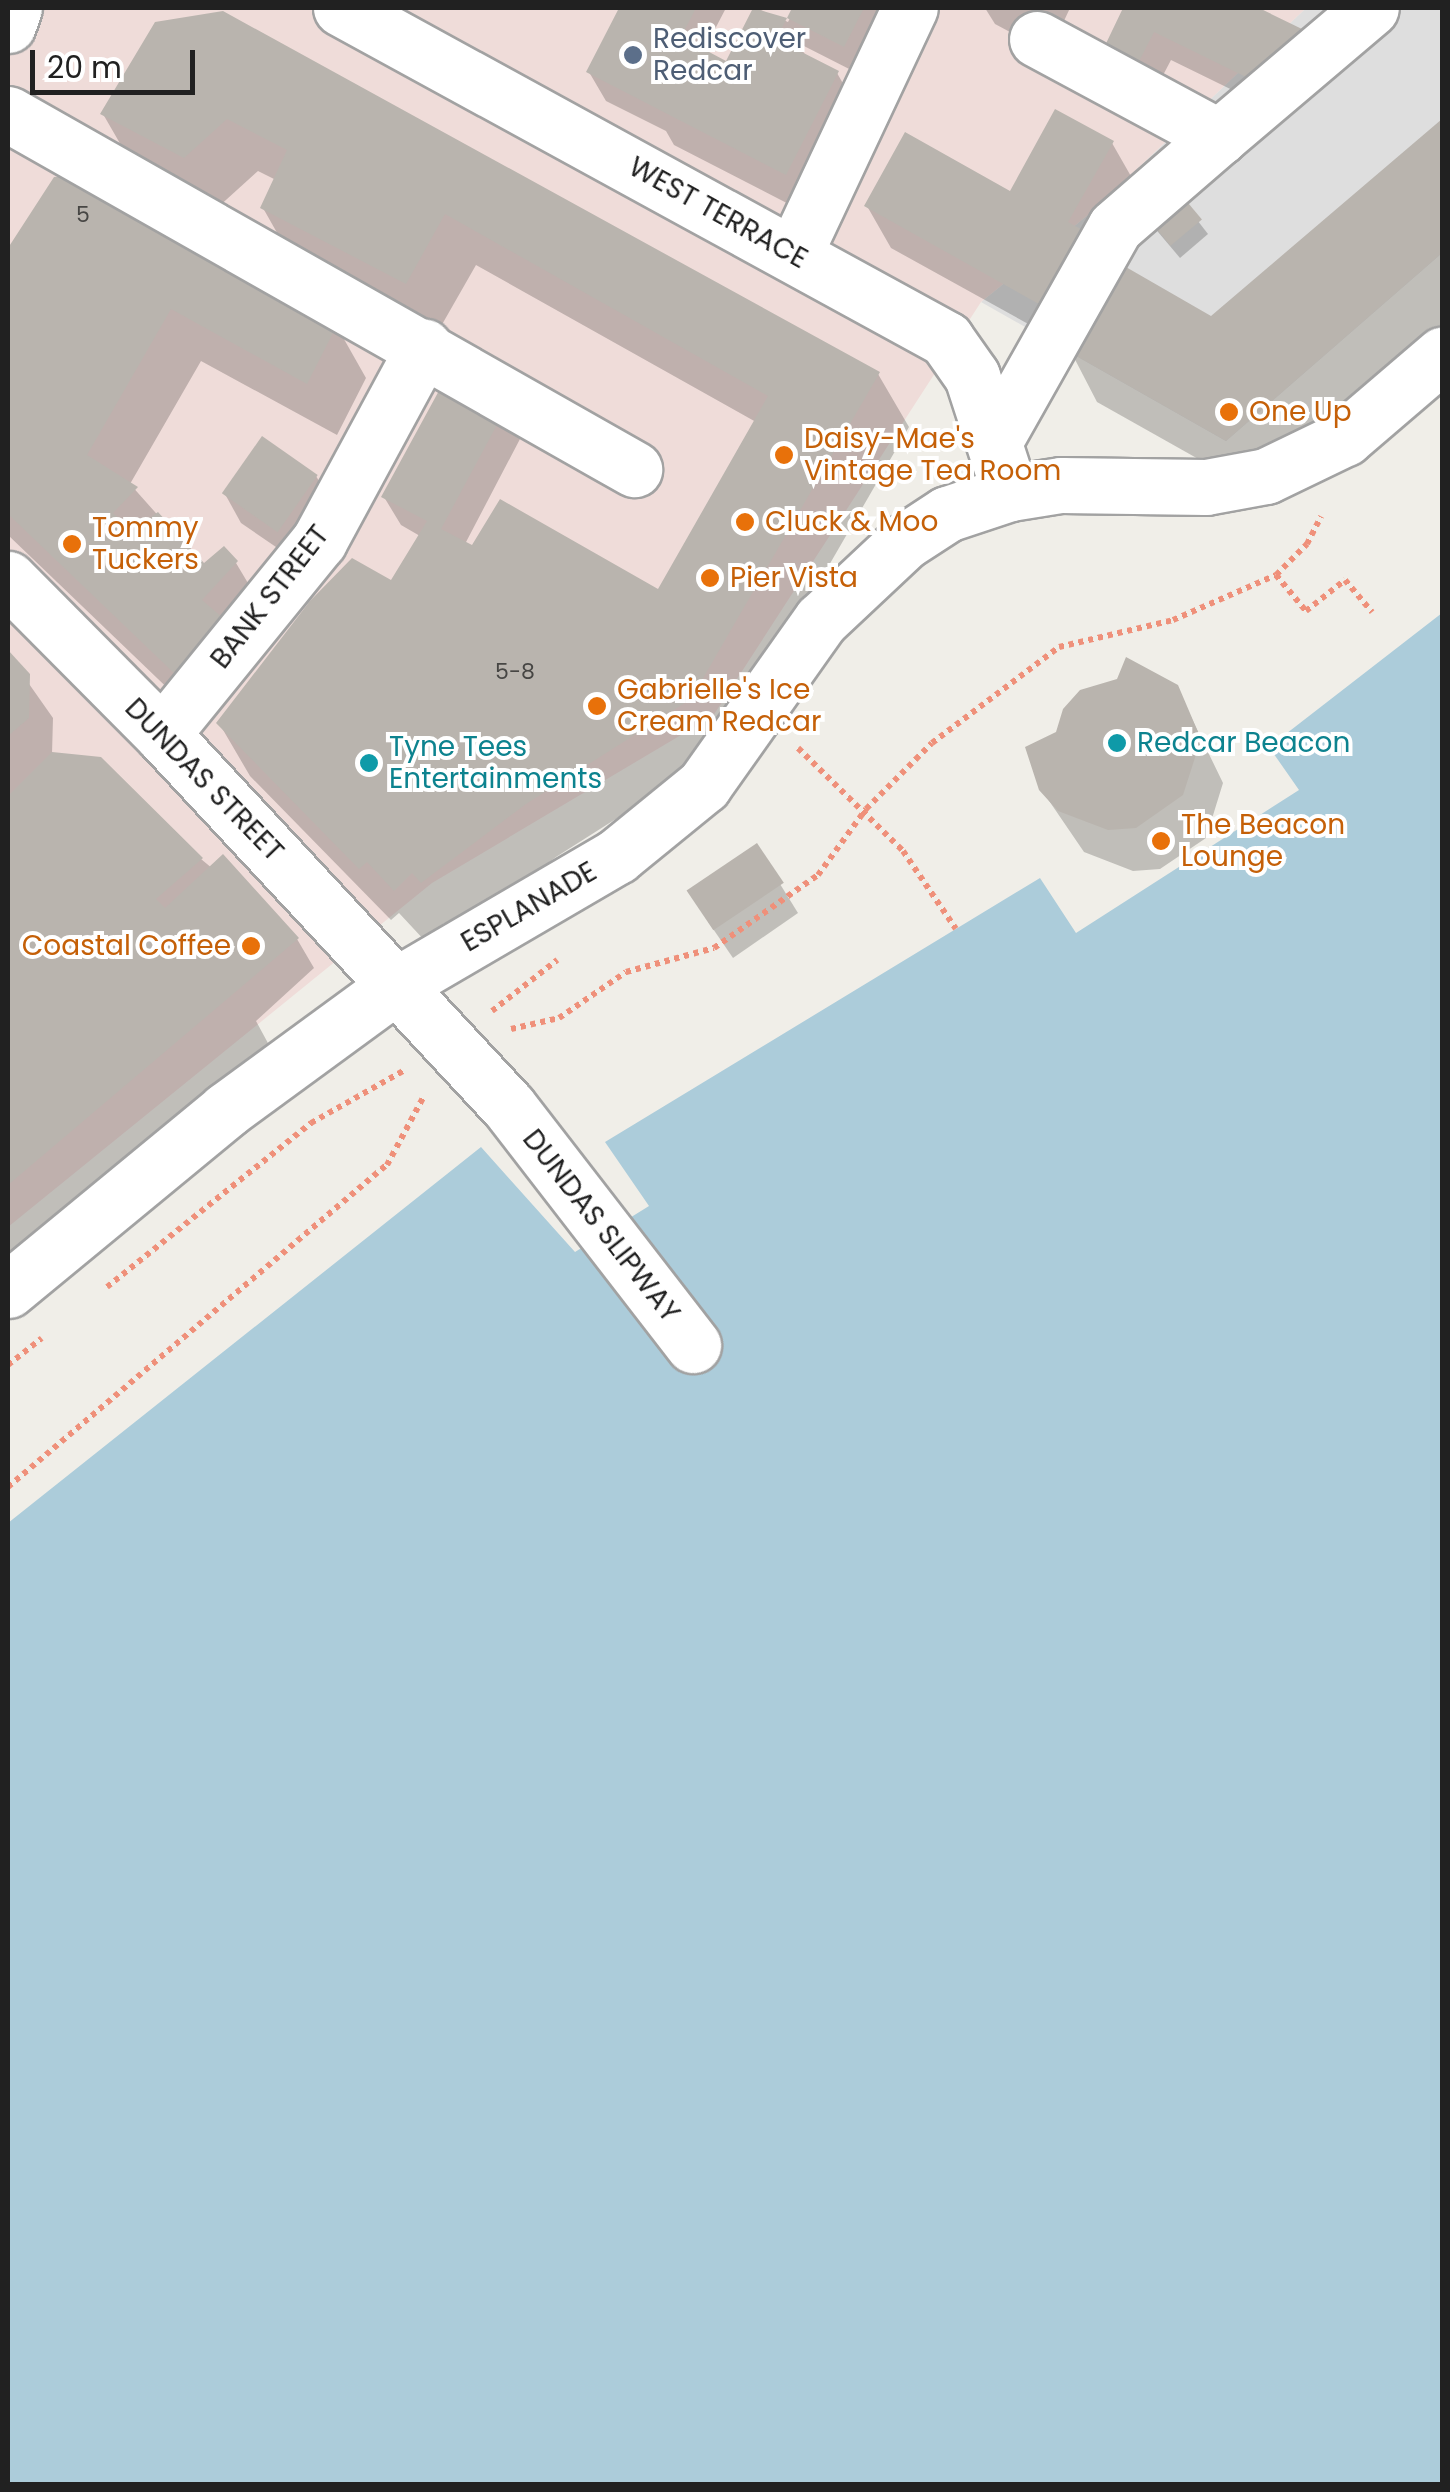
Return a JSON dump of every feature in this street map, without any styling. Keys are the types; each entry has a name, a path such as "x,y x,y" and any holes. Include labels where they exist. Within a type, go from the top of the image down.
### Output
{"street":[{"path":"8,25 14,8"},
{"name":"WEST TERRACE","path":"342,8 946,338 972,376 1010,493"},
{"path":"794,254 910,8"},
{"path":"994,440 1115,227 1371,8"},
{"path":"1037,39 1219,137"},
{"path":"8,114 634,469"},
{"name":"BANK STREET","path":"162,734 319,540 424,347"},
{"name":"ESPLANADE","path":"8,1290 226,1110 398,984 616,856 704,785 821,620 863,576 947,514 1010,493 1061,484 1206,486 1266,476 1345,438 1442,356"},
{"name":"DUNDAS STREET","path":"8,579 162,734 451,1043"},
{"name":"DUNDAS SLIPWAY","path":"451,1043 508,1107 693,1345"}],"path":[{"path":"102,1290 311,1123 451,1043 559,1018 626,972 714,948 818,876 866,810 932,743 1059,646 1173,620 1276,575 1307,544 1321,516 1307,520"},
{"path":"1276,575 1306,610 1344,580 1372,612"},
{"path":"806,735 796,750 866,810 903,851 956,929"},
{"path":"8,1487 387,1165 451,1043"},
{"path":"8,1365 46,1334"}],"shaded area":[{"path":"8,8 1306,8 1094,210 981,302 713,716 432,883 8,1227"},
{"path":"1306,8 1442,8 1442,253 1226,441 981,302 1094,210"}],"water":[{"path":"1442,613 1442,2484 8,2484 8,1523 481,1147 575,1252 649,1206 605,1142 1040,878 1076,933 1299,790 1269,747"}],"building":[{"path":"619,8 696,8 681,37 726,61 753,8 787,18 776,39 839,71 786,175 586,72"},
{"path":"792,8 864,8 844,47 787,18"},
{"path":"1123,8 1259,8 1304,30 1248,78 1154,32 1133,73 1100,56"},
{"path":"223,11 880,372 691,699 526,804 421,883 412,873 394,891 367,862 359,869 216,723 310,601 352,558 391,580 427,521 381,497 447,376 506,408 441,529 472,545 500,499 658,589 768,396 445,214 406,284 260,208 287,150 227,119 184,158 100,114 155,22"},
{"path":"1055,109 1114,141 1068,222 1097,238 1055,313 864,206 905,132 1010,191"},
{"path":"1442,119 1442,253 1226,441 1064,349 1112,259 1211,316"},
{"path":"77,175 338,323 307,384 171,309 87,455 138,487 113,513 132,531 158,512 204,563 224,546 238,561 202,600 223,618 176,675 8,514 8,248 54,177"},
{"path":"1173,185 1202,219 1171,246 1142,211"},
{"path":"262,436 318,475 278,532 222,493"},
{"path":"8,650 30,674 29,718 8,736"},
{"name":"Redcar Beacon","path":"1126,657 1178,685 1201,739 1183,795 1136,828 1108,830 1058,811 1039,790 1025,747 1056,732 1063,709 1080,690 1117,679"},
{"path":"52,752 101,757 203,858 156,899 165,908 223,854 299,938 8,1185 8,796"},
{"path":"757,843 784,883 713,930 687,891"}],"place":[{"name":"Rediscover Redcar","path":"633,55"},
{"name":"One Up","path":"1229,412"},
{"name":"Daisy-Mae's Vintage Tea Room","path":"784,455"},
{"name":"Cluck & Moo","path":"745,522"},
{"name":"Tommy Tuckers","path":"72,544"},
{"name":"Pier Vista","path":"710,578"},
{"name":"Gabrielle's Ice Cream Redcar","path":"597,706"},
{"name":"Redcar Beacon","path":"1117,743"},
{"name":"Tyne Tees Entertainments","path":"369,763"},
{"name":"The Beacon Lounge","path":"1161,841"},
{"name":"Coastal Coffee","path":"251,946"}]}
